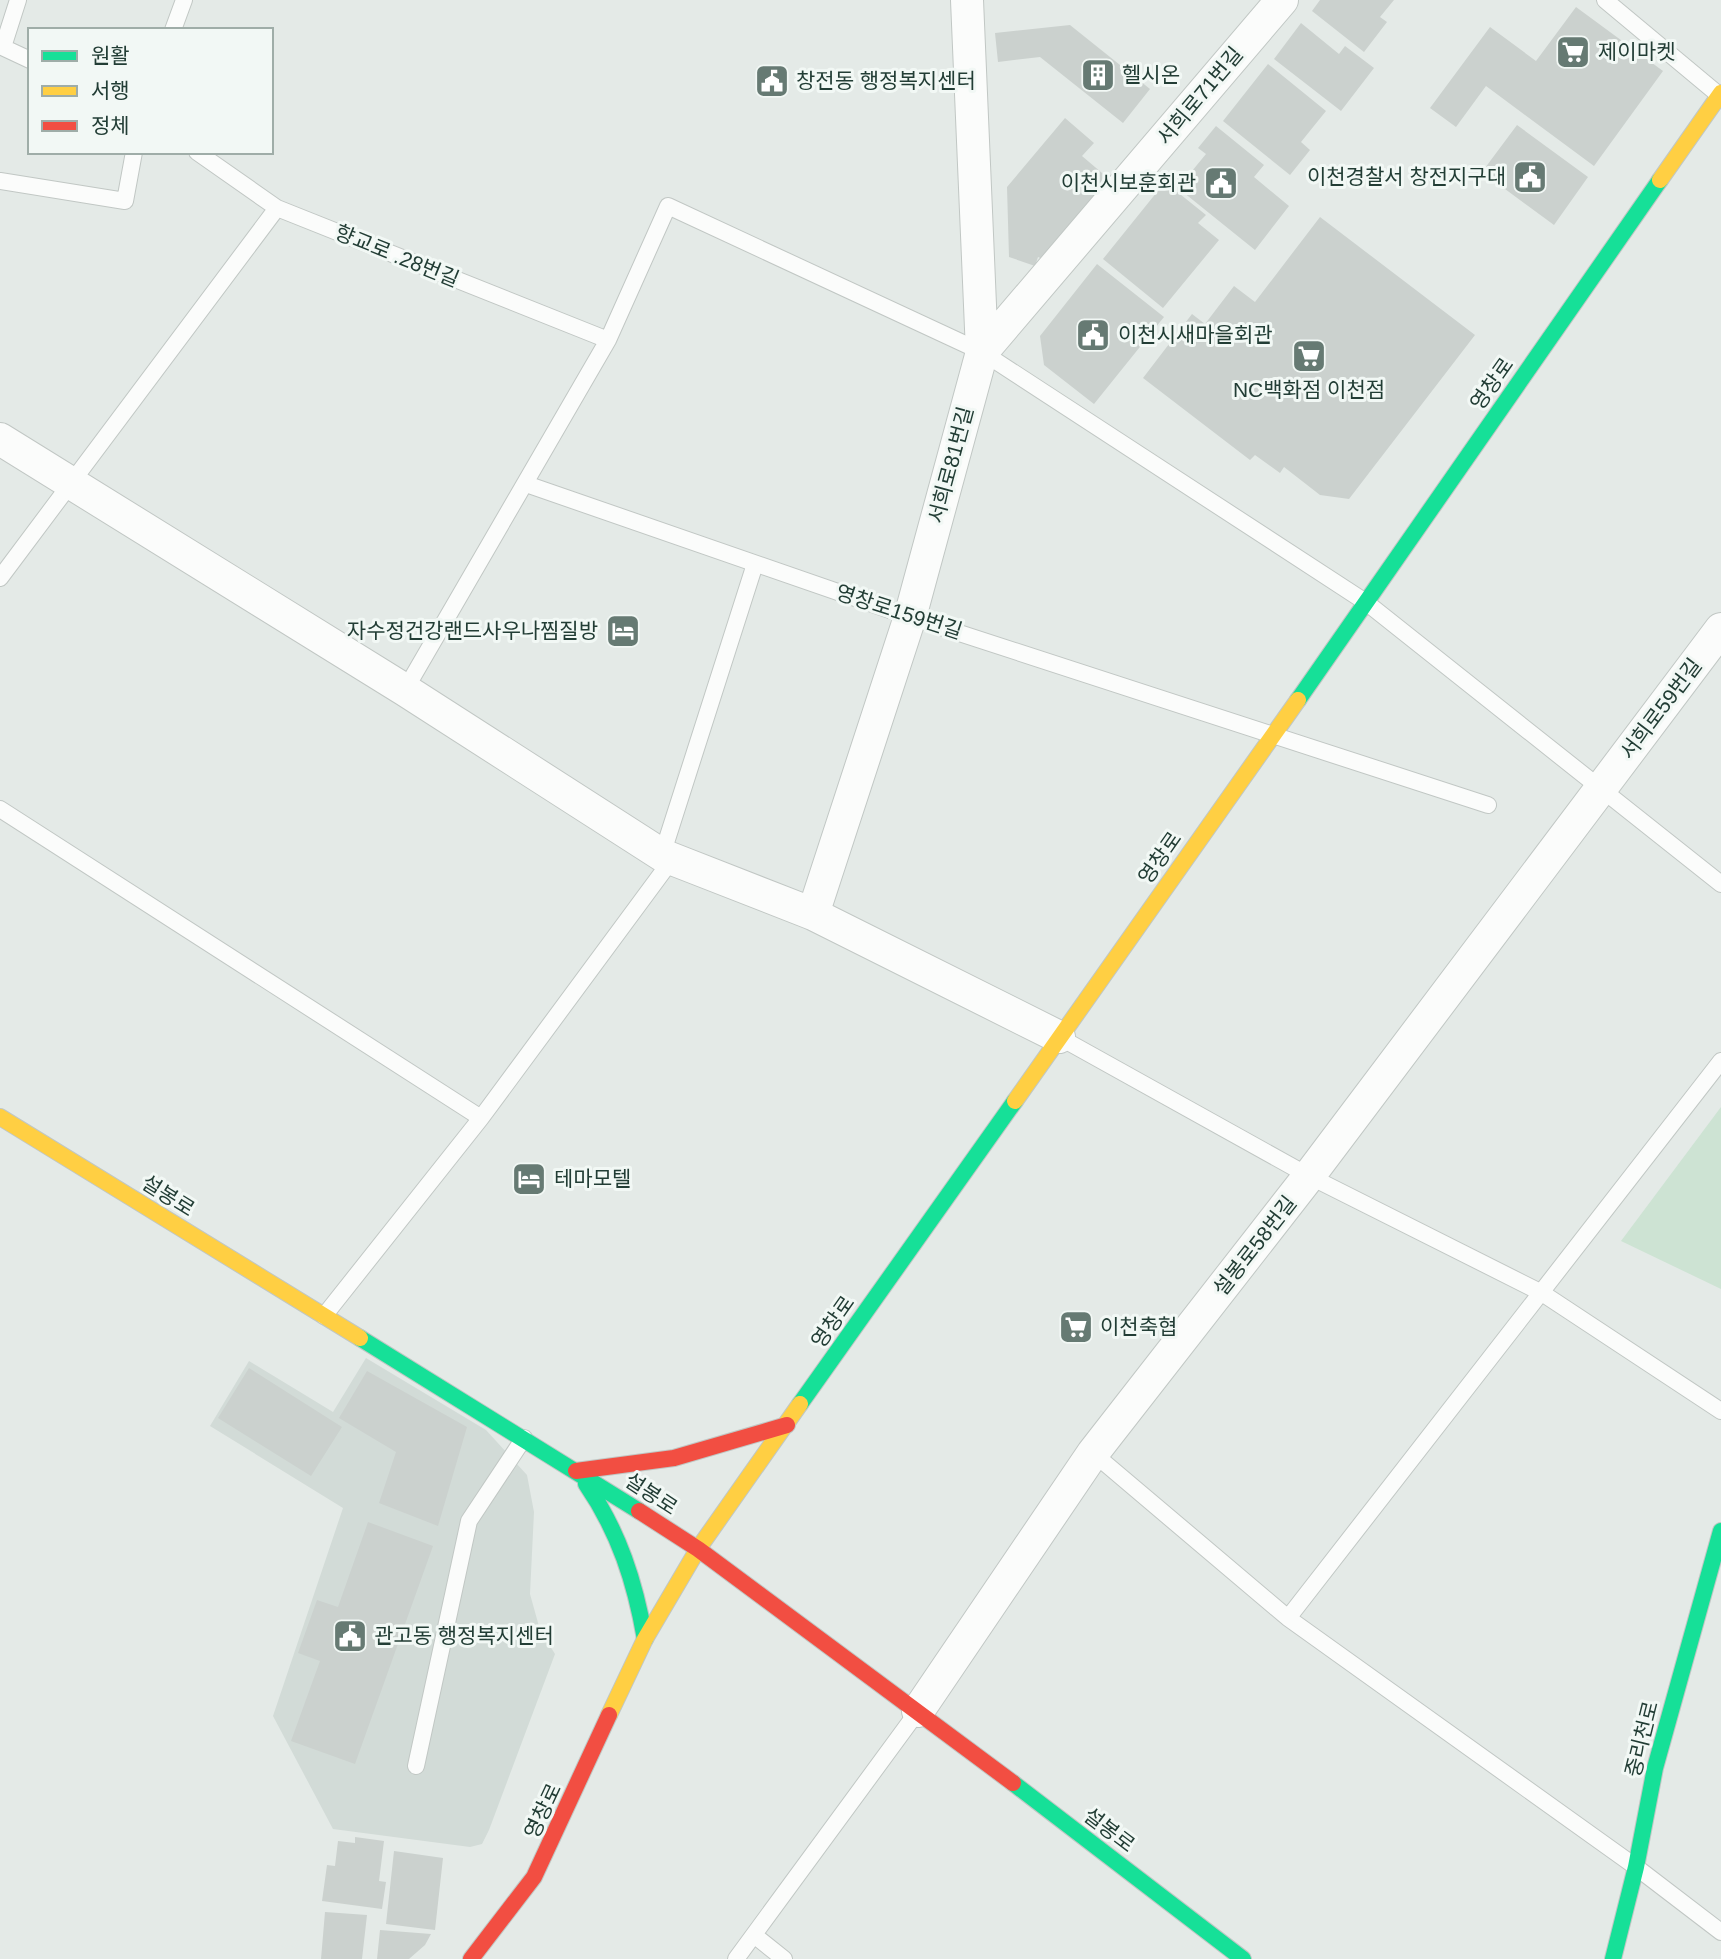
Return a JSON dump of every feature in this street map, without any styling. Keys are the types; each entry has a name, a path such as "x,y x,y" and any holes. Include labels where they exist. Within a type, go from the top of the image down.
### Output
{"street":[{"name":"서희로81번길","path":"813,914 909,617 982,352 967,0"},
{"name":"서희로71번길","path":"982,352 1282,0"},
{"name":"영창로","path":"471,1959 534,1877 645,1639 698,1549 1367,603 1720,95"},
{"path":"0,439 668,857 813,914 1059,1037"},
{"name":"서희로59번길","path":"1602,789 1721,629"},
{"name":"설봉로58번길","path":"918,1711 1093,1453 1309,1176 1602,789"},
{"name":"설봉로","path":"0,1117 524,1438 698,1549 918,1711 1243,1959"},
{"path":"645,1639 638,1593 627,1557 611,1521 576,1471 674,1458 787,1425"},
{"name":"중리천로","path":"1614,1959 1656,1768 1687,1646 1721,1531"}],"lane":[{"path":"18,0 1,47 28,59"},
{"path":"174,28 184,0"},
{"path":"1605,0 1720,95"},
{"path":"0,181 125,201 134,154"},
{"name":"향교로 .28번길","path":"200,154 277,208 608,340"},
{"path":"405,690 608,340 668,206 982,352 1367,603 1721,884"},
{"path":"0,578 277,208"},
{"name":"영창로159번길","path":"526,484 909,617 1273,733"},
{"path":"324,1316 481,1118 668,857 755,564"},
{"path":"1273,733 1488,805"},
{"path":"0,809 481,1118"},
{"path":"1059,1037 1309,1176 1542,1293 1721,1412"},
{"path":"1288,1618 1721,1061"},
{"path":"416,1766 469,1521 524,1438"},
{"path":"1093,1453 1288,1618 1636,1867 1721,1932"},
{"path":"736,1959 918,1711"},
{"path":"754,1936 783,1959"}],"shaded area":[{"name":"관고동 행정복지센터","path":"366,1358 486,1430 527,1475 534,1512 530,1594 540,1630 555,1654 489,1830 482,1844 470,1847 333,1829 273,1716 343,1508 210,1426 249,1361 333,1412"}],"green space":[{"path":"1721,1107 1721,1289 1621,1241"}],"building":[{"path":"1320,0 1394,0 1380,17 1387,22 1364,52 1312,11"},
{"path":"1576,7 1663,71 1594,166 1486,86 1456,127 1430,108 1490,27 1536,61"},
{"path":"1301,23 1339,54 1345,46 1374,68 1341,111 1274,59"},
{"name":"헬시온","path":"1070,25 1150,89 1123,123 1040,57 998,62 995,33"},
{"path":"1268,64 1326,111 1301,142 1310,150 1290,175 1223,121"},
{"path":"1065,118 1094,143 1082,156 1115,184 1045,260 1038,257 1035,266 1009,257 1007,187"},
{"path":"1517,125 1588,177 1554,225 1482,172"},
{"path":"1216,126 1264,165 1254,177 1289,206 1255,250 1178,188 1206,154 1198,148"},
{"path":"1165,182 1206,215 1198,223 1219,240 1163,308 1103,259"},
{"name":"NC백화점 이천점","path":"1320,217 1475,335 1349,499 1320,495 1284,467 1280,473 1255,455 1250,460 1143,378 1192,314 1205,324 1234,286 1255,302"},
{"path":"1097,264 1164,317 1094,404 1044,365 1040,336"},
{"path":"249,1368 342,1427 311,1476 218,1418"},
{"path":"367,1371 467,1427 438,1526 379,1503 396,1452 339,1418"},
{"path":"368,1522 433,1546 355,1764 291,1741 320,1661 298,1653 317,1600 338,1607"},
{"path":"355,1837 384,1841 379,1881 386,1882 382,1909 322,1901 327,1865 335,1866 338,1841 355,1843"},
{"path":"394,1851 443,1858 435,1930 386,1924"},
{"path":"325,1912 367,1915 362,1959 321,1959"},
{"path":"380,1930 431,1934 425,1945 409,1959 377,1959"}],"traffic: fast":[{"path":"1298,700 1660,180"},
{"path":"800,1404 1015,1101"},
{"path":"360,1338 639,1511"},
{"path":"586,1484 617,1539 636,1597 645,1639"},
{"path":"1613,1959 1636,1867 1655,1768 1721,1531"},
{"path":"1013,1783 1243,1959"}],"traffic: slow":[{"path":"1660,180 1721,93"},
{"path":"1015,1101 1298,700"},
{"path":"0,1117 360,1338"},
{"path":"609,1715 645,1639 698,1549 800,1404"}],"traffic: jam":[{"path":"576,1471 674,1458 787,1425"},
{"path":"639,1511 698,1549 1013,1783"},
{"path":"471,1959 534,1877 609,1715"}],"place":[{"name":"제이마켓","path":"1573,52"},
{"name":"헬시온","path":"1098,75"},
{"name":"창전동 행정복지센터","path":"772,81"},
{"name":"이천경찰서 창전지구대","path":"1530,177"},
{"name":"이천시보훈회관","path":"1221,183"},
{"name":"이천시새마을회관","path":"1093,335"},
{"name":"NC백화점 이천점","path":"1309,356"},
{"name":"자수정건강랜드사우나찜질방","path":"623,631"},
{"name":"테마모텔","path":"529,1179"},
{"name":"이천축협","path":"1076,1327"},
{"name":"관고동 행정복지센터","path":"350,1636"}]}
